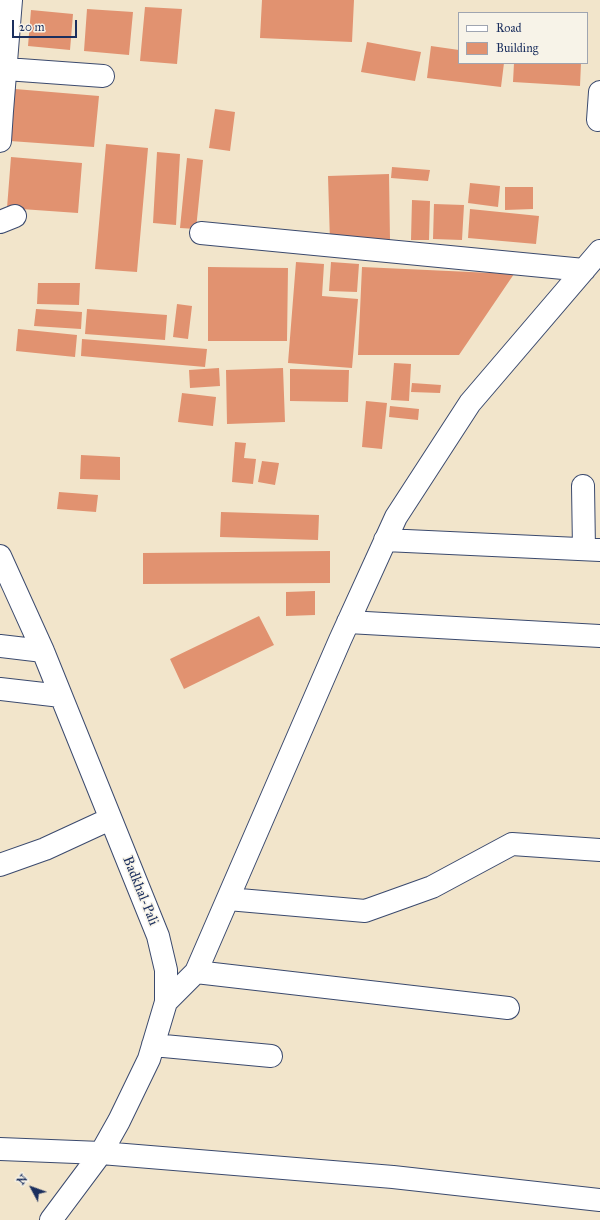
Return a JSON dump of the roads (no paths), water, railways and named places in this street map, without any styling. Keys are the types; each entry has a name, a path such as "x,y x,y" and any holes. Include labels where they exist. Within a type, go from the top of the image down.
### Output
{"street":[{"path":"0,141 1,111 6,69 8,0"},
{"path":"6,69 103,76"},
{"path":"598,120 600,92"},
{"path":"201,233 584,270"},
{"path":"166,1002 196,972 348,622 396,517 470,403 600,251"},
{"path":"385,540 592,549 583,486"},
{"name":"Badkhal-Pali","path":"0,556 43,651 158,936 166,970 166,1002 149,1059 120,1121 101,1153 51,1220"},
{"path":"348,622 600,636"},
{"path":"0,646 43,651"},
{"path":"0,689 61,696"},
{"path":"0,865 45,849 110,819"},
{"path":"228,899 365,911 432,887 512,844 600,850"},
{"path":"196,972 508,1008"},
{"path":"153,1045 270,1056"},
{"path":"0,1150 101,1153 393,1177 600,1200"}]}
